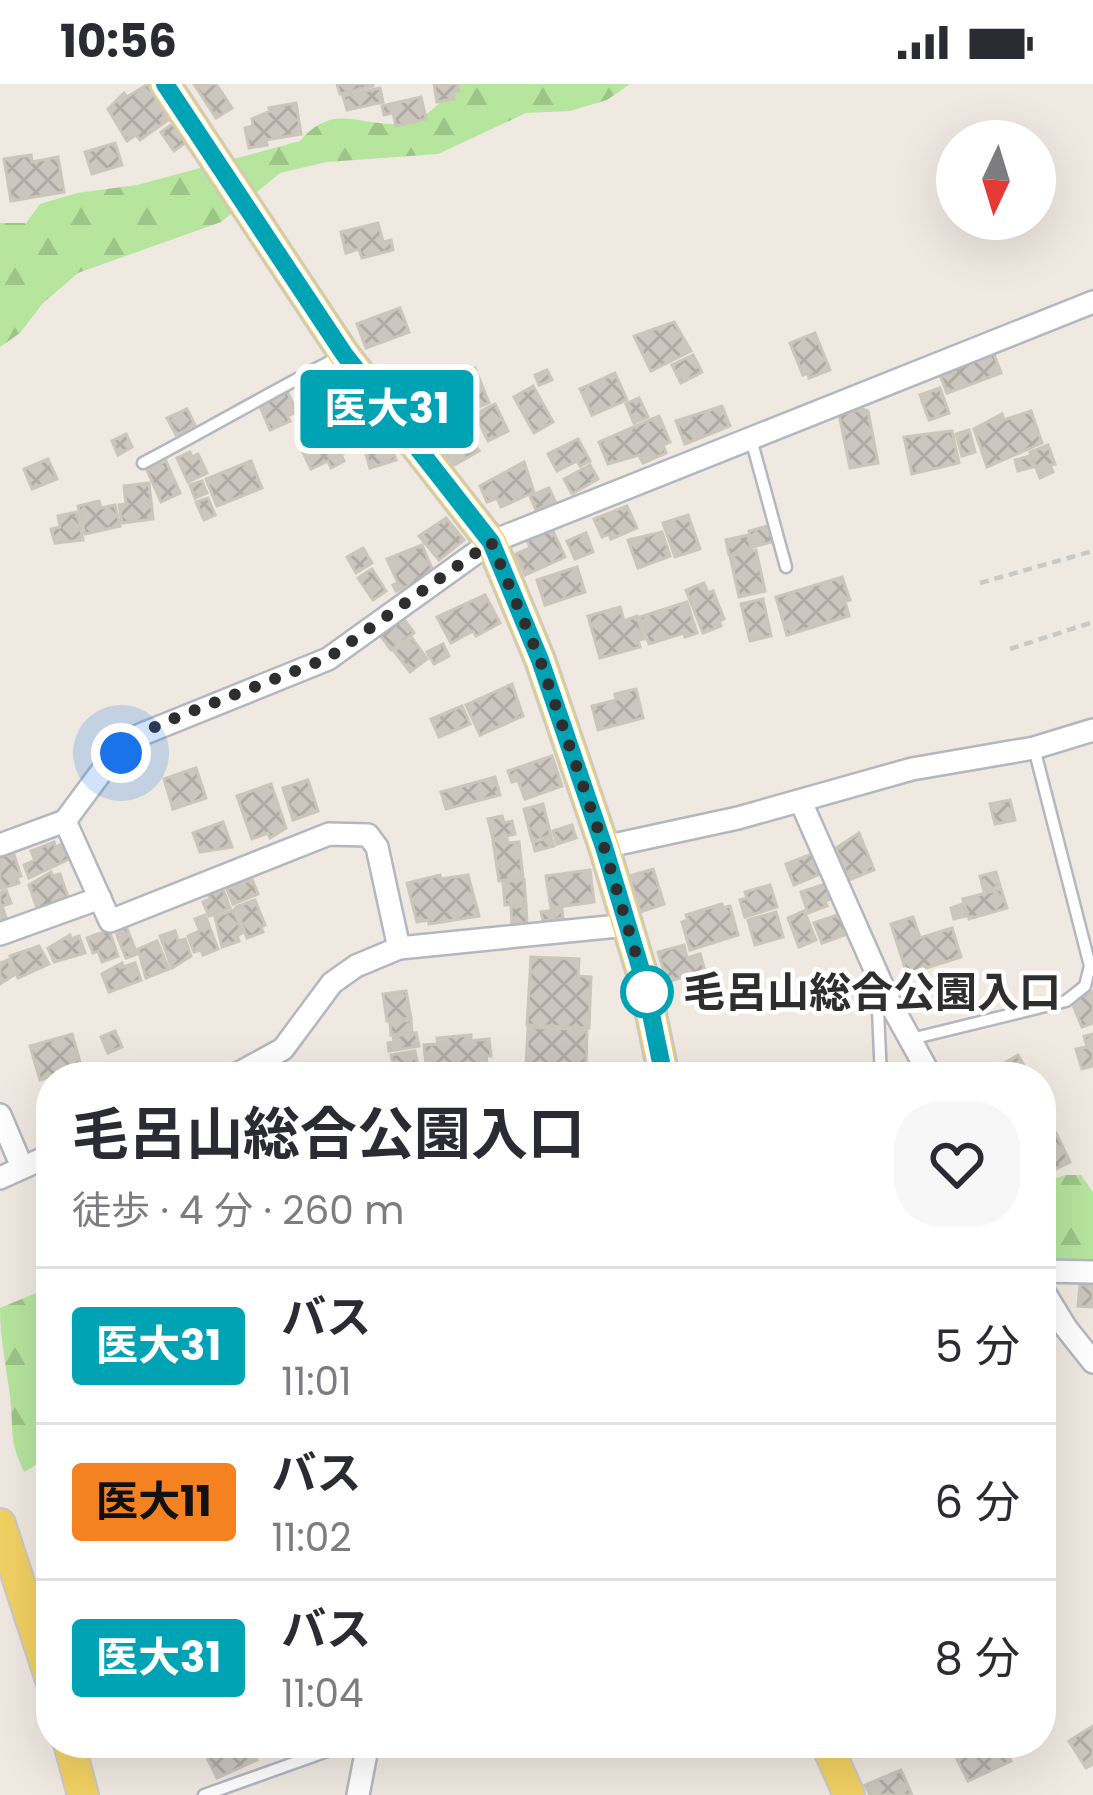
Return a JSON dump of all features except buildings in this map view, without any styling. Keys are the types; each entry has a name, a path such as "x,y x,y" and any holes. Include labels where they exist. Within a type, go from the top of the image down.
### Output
{"main road":[{"path":"165,84 344,354 491,542 540,660 604,847 661,1062"},
{"path":"0,1524 36,1634"},
{"path":"73,1758 83,1795"},
{"path":"833,1758 849,1795"}],"street":[{"path":"0,844 65,821 102,771 140,734 328,658 491,542 1093,302"},
{"path":"604,847 801,802 912,769 1034,748 1093,730"},
{"path":"801,802 923,1062"},
{"path":"65,821 110,921 329,834 368,835 377,847 399,948"},
{"path":"0,934 100,898"},
{"path":"259,1062 283,1049 332,982 399,948 628,925"},
{"path":"0,1115 22,1167"},
{"path":"0,1178 36,1161"},
{"path":"1056,1271 1093,1272"},
{"path":"1056,1312 1093,1362"},
{"path":"358,1795 365,1758"}],"lane":[{"path":"143,463 344,354"},
{"path":"750,436 786,567"},
{"path":"910,1039 1066,1000 1085,986 1090,966 1034,748"},
{"path":"878,973 881,1062"},
{"path":"204,1795 308,1758"}],"path":[{"path":"980,583 1093,551"},
{"path":"1010,649 1093,622"}],"green space":[{"path":"457,84 630,84 607,100 570,111 526,113 438,154 327,162 280,173 221,222 78,273 43,303 20,333 0,347 0,223 26,223 40,204 77,193 137,185 300,141 334,119 396,124 414,120 438,105"},
{"path":"1081,1175 1093,1192 1093,1262 1056,1263 1056,1178"},
{"path":"36,1293 36,1465 24,1472 14,1442 0,1308"}],"bus line":[{"name":"医大31","path":"165,84 344,354 491,542 540,660 604,847 644,980 661,1062"}],"place":[{"name":"毛呂山総合公園入口","path":"647,992"}],"route":[{"path":"121,753 140,734 170,720 328,658 491,542 540,660 621,899 647,992"}]}
